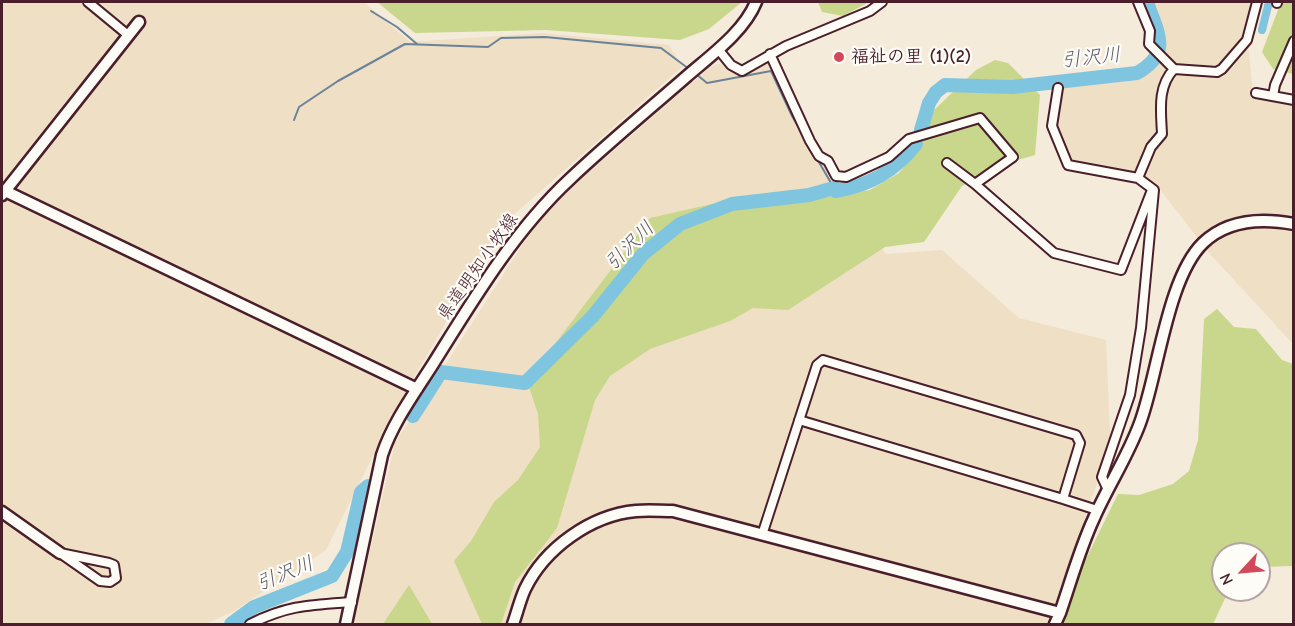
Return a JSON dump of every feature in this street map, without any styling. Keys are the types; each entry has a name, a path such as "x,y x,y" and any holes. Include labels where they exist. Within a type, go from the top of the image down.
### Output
{"street":[{"path":"88,2 128,35"},
{"name":"県道明知小牧線","path":"346,624 382,455 390,430 417,389 525,226 569,179 718,49 753,10 756,2"},
{"path":"718,49 731,65 742,71 770,54 870,11 882,2"},
{"path":"1138,2 1150,31 1149,44 1174,69 1209,73 1222,69 1248,40 1257,2"},
{"path":"139,22 3,193 417,389"},
{"path":"1273,96 1275,85 1293,41"},
{"path":"770,54 810,141 819,156 828,161 836,176 846,177 889,157 909,140 980,118 1013,157 975,184"},
{"path":"1138,178 1151,147 1162,134 1162,88 1165,78 1174,69"},
{"path":"1058,88 1052,126 1068,165 1138,178 1152,188"},
{"path":"1256,93 1293,100"},
{"path":"947,163 975,184 1054,253 1121,270 1152,188"},
{"path":"1108,490 1102,477 1130,395 1141,328 1152,188"},
{"path":"1055,624 1098,510 1140,423 1179,285 1191,259 1203,243 1221,231 1240,223 1257,220 1293,224"},
{"path":"762,535 817,365 824,360 1076,435 1080,443 1063,499"},
{"path":"799,420 1098,510"},
{"path":"513,624 525,589 546,558 570,537 603,518 635,511 673,512 1060,613"},
{"path":"2,512 60,553 100,581 110,582 116,578 114,565 60,553"},
{"path":"250,624 276,611 306,605 352,602"}],"shaded area":[{"path":"2,2 364,2 410,42 542,33 669,45 682,67 502,225 400,402 326,550 234,611 206,624 2,624"},
{"path":"1150,2 1255,2 1247,34 1253,94 1293,102 1293,344 1211,255 1158,187 1143,176 1069,162 1054,126 1058,114 1059,84 1130,77 1149,69 1159,58 1161,34"},
{"path":"770,61 815,154 886,254 942,250 1019,318 1106,340 1110,432 1106,457 1048,624 353,624 395,443 535,225 572,187 710,67 721,63 728,71 744,75"}],"green space":[{"path":"377,2 742,2 709,29 680,40 546,30 415,33"},
{"path":"818,2 869,2 843,16 822,12"},
{"path":"1281,2 1293,2 1293,74 1273,69 1262,52"},
{"path":"995,60 1008,63 1040,95 1035,155 1011,162 962,186 924,242 885,247 788,310 753,308 730,321 650,349 610,376 595,400 557,528 515,582 501,624 482,624 454,561 471,541 494,502 518,480 540,447 538,414 527,381 650,218 725,201 809,200 870,190 899,173 922,145 934,110 976,70"},
{"path":"1217,309 1234,327 1256,329 1282,360 1293,364 1293,566 1271,567 1271,542 1211,542 1211,602 1223,602 1213,624 1060,624 1084,563 1118,494 1139,495 1173,484 1189,471 1198,440 1204,319"},
{"path":"409,585 432,624 383,624"}],"waterway":[{"name":"引沢川","path":"921,130 929,103 936,92 945,85 1012,87 1137,73 1148,65 1159,49 1158,33 1147,2"},
{"path":"1262,30 1269,2"},
{"path":"371,11 397,27 417,44"},
{"path":"294,120 299,107 338,81 405,44 488,47 501,38 545,37 661,48 689,69"},
{"path":"696,74 707,83 771,71 792,116 834,188"},
{"name":"引沢川","path":"413,416 441,372 525,383 593,316 643,254 680,224 732,204 809,195 834,188 836,191 860,185 890,170 916,144"},
{"name":"引沢川","path":"231,624 254,607 332,576 347,552 361,492 368,486"}],"place":[{"name":"福祉の里 (1)(2)","path":"839,57"}]}
